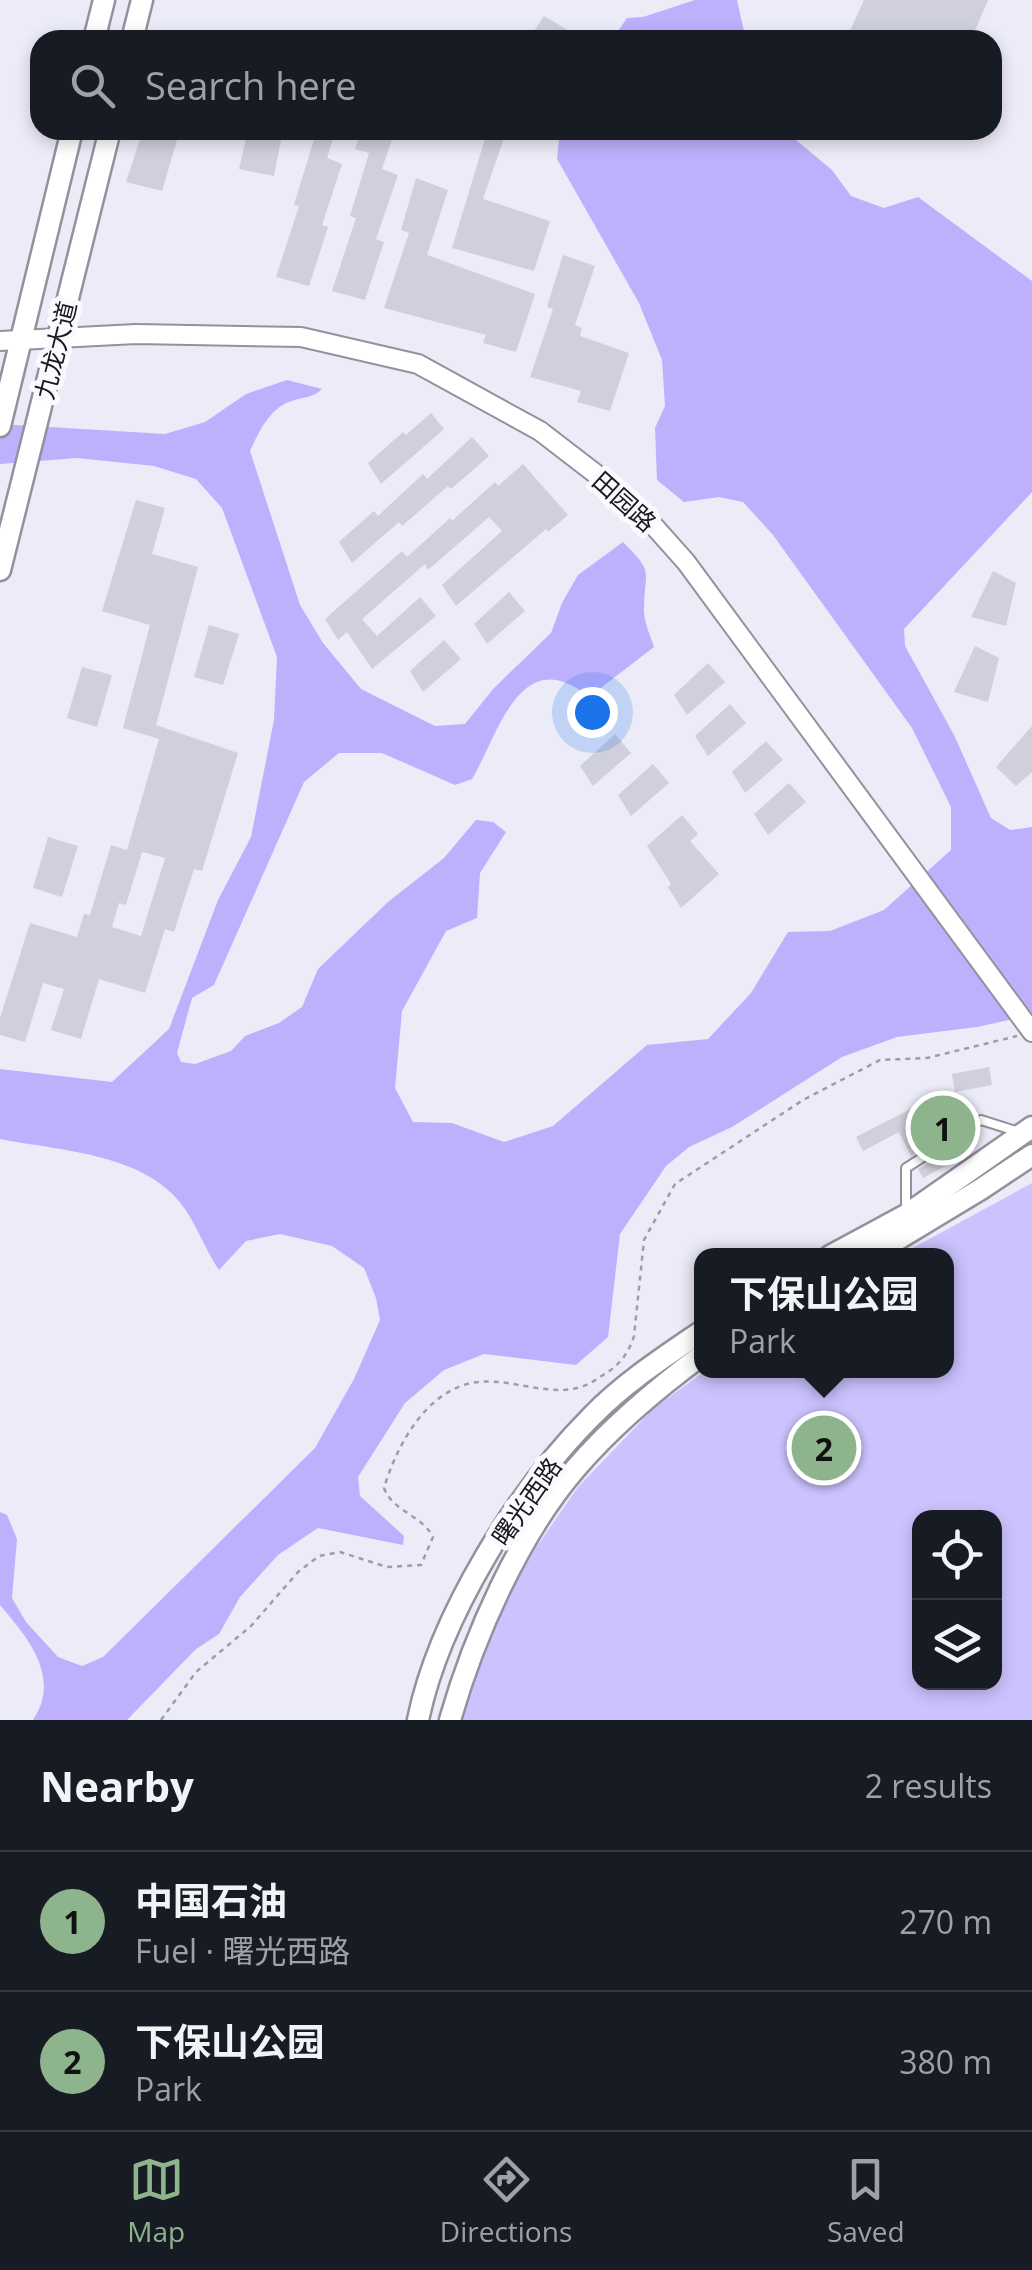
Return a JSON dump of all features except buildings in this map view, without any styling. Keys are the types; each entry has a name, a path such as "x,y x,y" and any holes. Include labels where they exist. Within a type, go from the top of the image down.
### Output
{"main road":[{"path":"96,30 104,0"},
{"path":"134,30 142,0"},
{"name":"九龙大道","path":"0,426 11,341 69,140"},
{"name":"九龙大道","path":"0,570 108,140"},
{"path":"845,1248 906,1215 1028,1130"},
{"path":"883,1248 1032,1155"},
{"name":"曙光西路","path":"418,1720 424,1688 456,1612 503,1527 562,1448 594,1414 645,1370 694,1336"},
{"name":"曙光西路","path":"450,1720 464,1670 492,1605 538,1522 575,1469 644,1399 694,1361"}],"street":[{"name":"田园路","path":"11,341 136,334 301,337 418,364 540,431 641,514 686,562 904,860 1025,1034"}],"lane":[{"path":"906,1215 906,1168 982,1120 1028,1130"}],"path":[{"path":"161,1720 196,1672 252,1626 298,1572 319,1556 340,1552 388,1567 421,1565 433,1537 427,1524 387,1497 384,1488 410,1432 427,1409 448,1392 469,1383 494,1382 578,1388 618,1365 634,1336 644,1240 674,1184 736,1147 802,1100 880,1060 928,1058 1025,1034"}],"shaded area":[{"path":"695,0 737,0 744,30 619,30 627,18 643,17"},
{"path":"559,140 796,140 832,170 851,196 884,208 918,197 1032,281 1032,492 904,629 905,646 954,735 991,818 1010,830 1032,827 1032,1015 897,1037 842,1057 732,1127 689,1147 666,1166 620,1234 608,1337 576,1365 484,1354 444,1370 405,1403 358,1477 360,1496 404,1536 403,1545 318,1528 278,1555 240,1597 219,1634 196,1649 127,1720 33,1720 41,1704 42,1673 30,1644 0,1605 0,1512 7,1515 17,1539 12,1598 26,1622 58,1657 82,1666 103,1657 315,1448 354,1379 380,1320 364,1268 332,1246 280,1234 246,1241 219,1270 185,1209 169,1190 149,1176 101,1157 0,1139 0,1069 112,1082 169,1029 218,900 251,837 274,720 277,657 222,508 196,479 154,466 77,458 0,464 0,424 165,434 205,422 246,394 287,380 322,389 277,409 250,451 300,605 323,643 361,689 435,726 465,724 494,688 551,633 578,575 623,542 646,571 644,612 654,647 589,697 565,682 545,680 529,687 514,700 502,719 472,779 455,785 382,753 339,753 304,782 214,985 192,998 177,1053 181,1062 195,1064 231,1051 245,1036 279,1023 302,1007 318,969 388,902 444,858 476,820 493,822 506,832 480,873 477,918 446,931 402,1011 395,1088 413,1122 452,1123 504,1142 553,1126 647,1045 708,1039 751,993 788,932 830,931 884,910 951,850 951,807 912,728 773,535 743,502 719,497 684,502 657,480 655,428 665,406 662,360 639,303 557,159"},
{"path":"1032,1183 1032,1720 456,1720 468,1672 519,1572 578,1487 654,1408 695,1378 954,1378 954,1248 913,1248"}],"place":[{"name":"中国石油","path":"943,1128"},
{"name":"下保山公园","path":"824,1448"}]}
